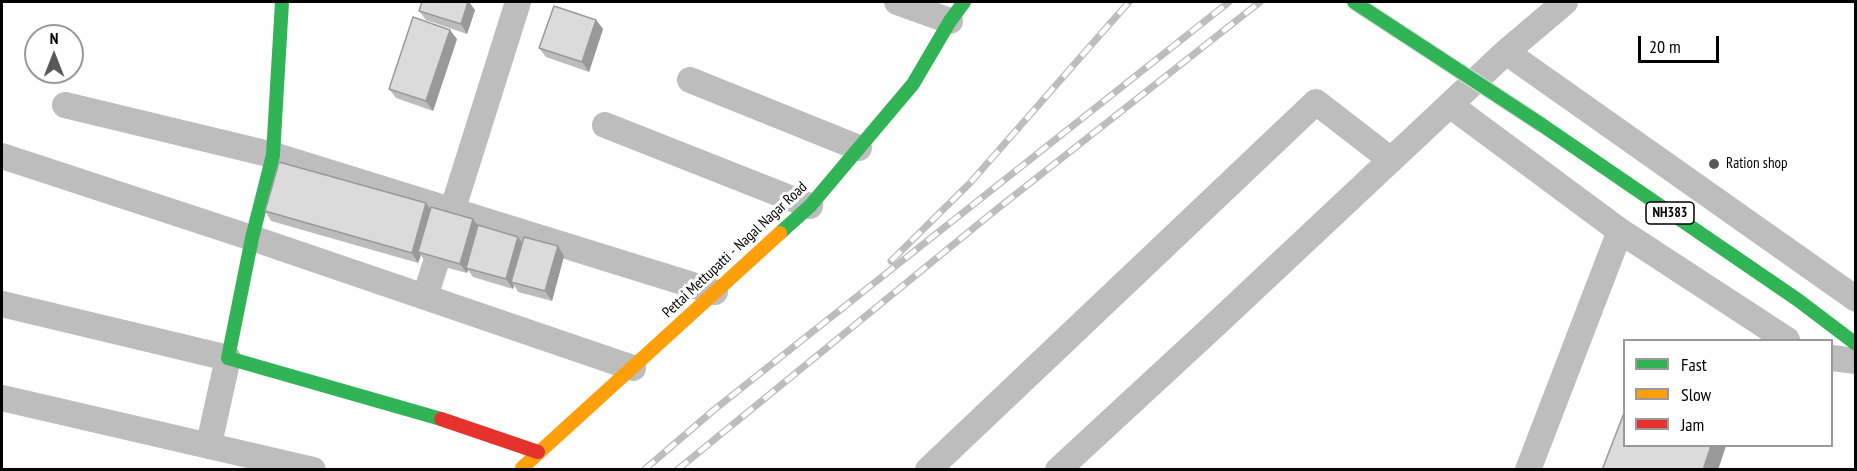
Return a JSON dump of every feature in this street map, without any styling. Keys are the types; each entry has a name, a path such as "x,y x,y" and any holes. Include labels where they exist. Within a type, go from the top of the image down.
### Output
{"main road":[{"path":"282,2 273,155 252,238 228,358 417,411 538,452"},
{"name":"NH383","path":"1354,2 1542,125 1798,300 1856,344"},
{"name":"Pettai Mettupatti - Nagal Nagar Road","path":"520,470 810,206 914,84 957,11"}],"street":[{"path":"425,297 518,2"},
{"path":"897,2 957,11"},
{"path":"1058,470 1506,52 1565,2"},
{"path":"1506,52 1856,299"},
{"path":"690,80 859,148"},
{"path":"928,470 1316,102 1391,160"},
{"path":"65,105 273,155 715,291"},
{"path":"1450,105 1620,231 1785,339"},
{"path":"604,125 810,206"},
{"path":"2,156 252,238 633,368"},
{"path":"1528,470 1620,231"},
{"path":"2,304 228,358 209,444"},
{"path":"1833,358 1856,361"},
{"path":"2,398 209,444 313,470"}],"building":[{"path":"422,2 468,2 461,24 419,11"},
{"path":"554,6 596,20 582,62 539,48"},
{"path":"413,17 450,30 426,101 389,89"},
{"path":"279,162 426,203 412,253 265,211"},
{"path":"431,207 473,219 460,264 418,252"},
{"path":"478,225 518,237 506,279 466,268"},
{"path":"524,237 558,246 545,291 511,282"},
{"path":"1623,416 1623,447 1711,447 1703,470 1602,470"}],"railway":[{"path":"891,261 970,183 1129,2"},
{"path":"644,470 715,409 1229,2"},
{"path":"677,470 992,213 1260,2"}],"traffic: fast":[{"path":"282,2 273,155 252,238 228,358 441,419"},
{"path":"780,233 810,206 913,84 950,21 964,2"},
{"path":"1354,2 1542,125"},
{"path":"1542,125 1798,300 1856,344"}],"traffic: slow":[{"path":"522,468 780,233"}],"traffic: jam":[{"path":"441,419 538,452"}],"place":[{"name":"Ration shop","path":"1714,164"}]}
